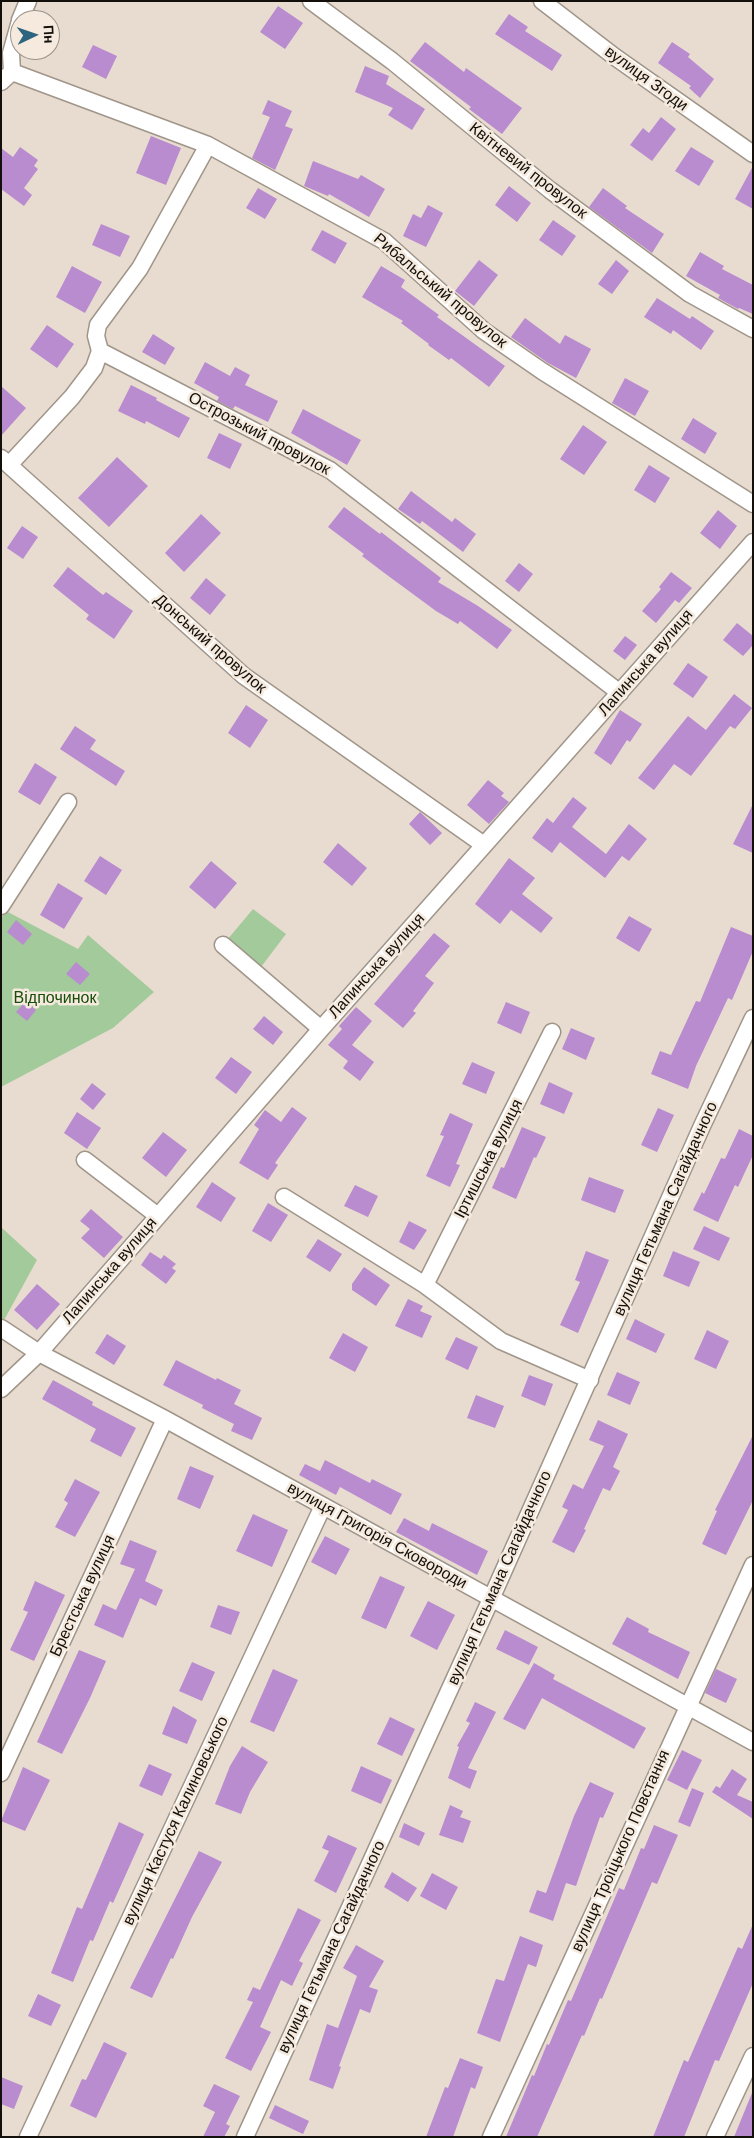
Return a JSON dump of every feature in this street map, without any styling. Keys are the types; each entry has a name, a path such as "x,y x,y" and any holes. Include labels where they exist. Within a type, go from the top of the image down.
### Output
{"street":[{"name":"Квітневий провулок","path":"311,1 392,61 558,196 690,294 753,329"},
{"name":"вулиця Згоди","path":"542,1 615,57 753,154"},
{"path":"7,77 10,59"},
{"name":"Рибальський провулок","path":"7,77 208,146 384,240 484,331 542,371 753,504"},
{"path":"5,461 72,397 94,368 100,351 96,336 98,325 140,268 208,146"},
{"name":"Острозький провулок","path":"100,351 330,470 620,693"},
{"name":"Донський провулок","path":"5,461 244,676 484,846"},
{"name":"Лапинська вулиця","path":"1,1389 39,1353 321,1029 753,542"},
{"path":"1,906 68,802"},
{"path":"223,945 321,1029"},
{"name":"вулиця Гетьмана Сагайдачного","path":"245,2137 590,1380 702,1126 753,1018"},
{"name":"Іртишська вулиця","path":"425,1285 552,1032"},
{"path":"84,1160 158,1216"},
{"path":"284,1197 425,1285 501,1341 590,1380"},
{"name":"вулиця Григорія Сковороди","path":"1,1328 39,1353 165,1419 753,1742"},
{"name":"Брестська вулиця","path":"1,1773 165,1419"},
{"name":"вулиця Кастуся Калиновського","path":"28,2137 323,1506"},
{"name":"вулиця Троїцького Повстання","path":"491,2137 753,1565"},
{"path":"715,2137 753,2056"}],"green space":[{"path":"253,909 286,934 261,967 227,940"},
{"name":"Відпочинок","path":"6,911 78,949 88,935 154,992 113,1028 1,1087 1,918"},
{"path":"1,1227 37,1260 3,1322 1,1321"}],"building":[{"path":"278,6 303,23 285,49 260,32"},
{"path":"509,14 528,27 525,31 562,55 552,71 495,34"},
{"path":"425,42 464,72 466,68 522,108 502,134 469,109 471,107 410,61"},
{"path":"672,42 690,54 688,57 714,79 700,98 689,88 691,86 658,63"},
{"path":"93,45 117,56 106,79 82,67"},
{"path":"365,66 389,76 386,84 425,109 412,130 388,115 393,108 355,92"},
{"path":"268,100 292,111 285,126 293,129 275,170 252,158 270,117 262,114"},
{"path":"661,117 676,129 652,161 630,145 643,128 649,133"},
{"path":"151,136 181,148 166,185 136,173"},
{"path":"20,147 38,160 34,166 38,169 24,188 32,195 24,206 1,189 1,148 13,157"},
{"path":"691,147 714,161 699,186 675,171"},
{"path":"313,161 358,179 361,175 385,189 369,217 329,194 328,196 304,186"},
{"path":"753,166 753,209 735,199"},
{"path":"509,186 531,203 517,222 495,205"},
{"path":"258,188 277,199 265,219 246,208"},
{"path":"603,188 627,206 625,208 664,234 652,253 589,207"},
{"path":"428,205 443,213 426,247 403,236 413,214 421,218"},
{"path":"553,220 576,236 562,256 539,240"},
{"path":"101,224 130,236 120,257 92,245"},
{"path":"322,230 347,243 335,264 311,250"},
{"path":"700,252 724,266 722,269 753,285 753,314 738,309 718,298 720,295 686,276"},
{"path":"479,260 498,275 474,306 455,291"},
{"path":"616,260 629,271 612,294 598,284"},
{"path":"72,266 102,282 85,313 56,297"},
{"path":"381,266 405,280 401,287 439,315 437,317 505,366 489,387 451,358 449,360 428,345 401,323 403,321 362,297"},
{"path":"657,298 690,319 692,316 714,331 701,350 673,330 671,334 644,317"},
{"path":"525,318 560,344 565,335 591,349 576,378 548,363 511,337"},
{"path":"47,325 74,344 57,368 30,349"},
{"path":"153,334 175,348 165,365 142,352"},
{"path":"205,362 230,376 235,367 250,375 245,385 278,401 268,422 235,406 233,409 217,401 219,397 194,383"},
{"path":"625,378 649,391 635,416 612,403"},
{"path":"131,385 190,418 179,438 146,421 145,424 118,411"},
{"path":"1,386 26,408 1,436"},
{"path":"303,409 361,440 347,465 291,433"},
{"path":"693,418 717,433 705,454 681,439"},
{"path":"583,425 607,442 584,475 560,459"},
{"path":"219,433 242,444 230,469 207,458"},
{"path":"117,457 148,486 109,527 78,498"},
{"path":"649,465 670,478 655,503 634,490"},
{"path":"411,491 452,522 455,518 476,534 463,552 422,521 420,524 398,509"},
{"path":"344,507 380,534 381,532 441,578 438,582 478,606 512,630 497,649 460,621 458,624 436,611 362,556 364,554 328,527"},
{"path":"718,510 737,526 720,549 700,533"},
{"path":"201,514 221,533 184,572 165,553"},
{"path":"22,526 38,537 23,559 7,548"},
{"path":"519,563 533,574 519,592 505,581"},
{"path":"68,567 103,595 106,592 133,611 114,639 86,619 89,615 53,586"},
{"path":"671,572 692,588 679,603 675,600 656,623 642,611 661,589 659,587"},
{"path":"206,578 226,595 210,615 190,598"},
{"path":"737,623 753,636 753,645 743,656 723,640"},
{"path":"625,636 637,645 625,660 613,651"},
{"path":"688,663 708,677 693,698 673,684"},
{"path":"734,694 752,708 735,729 730,726 691,776 674,764 654,790 638,778 688,716 706,730"},
{"path":"246,705 268,720 250,748 228,733"},
{"path":"620,710 642,724 630,742 627,740 611,765 594,753"},
{"path":"75,726 96,740 90,749 125,771 116,786 60,749"},
{"path":"35,763 57,777 40,805 18,792"},
{"path":"488,780 504,793 501,796 509,802 489,824 467,805"},
{"path":"573,797 587,808 572,827 606,854 629,824 647,839 629,861 622,856 605,878 560,842 552,853 532,838 547,818 553,823"},
{"path":"753,804 753,853 733,844"},
{"path":"420,812 442,833 430,845 409,824"},
{"path":"338,843 367,868 352,886 323,862"},
{"path":"100,856 122,870 106,895 84,881"},
{"path":"509,858 535,878 522,894 553,918 541,933 511,910 500,924 475,904"},
{"path":"211,861 237,883 215,909 189,887"},
{"path":"58,883 83,898 64,929 40,915"},
{"path":"629,916 652,929 639,952 616,938"},
{"path":"16,920 32,934 23,945 7,932"},
{"path":"731,927 753,936 753,951 732,1000 728,998 696,1066 688,1089 651,1074 660,1051 671,1055 696,1001 700,1002"},
{"path":"434,933 450,946 425,976 434,983 413,1011 416,1013 403,1028 374,1004"},
{"path":"76,962 90,974 80,985 66,974"},
{"path":"26,1001 36,1010 27,1021 16,1012"},
{"path":"506,1002 530,1012 521,1034 497,1023"},
{"path":"356,1007 372,1021 352,1045 374,1062 360,1081 343,1068 348,1061 328,1045 342,1029 339,1026"},
{"path":"264,1016 283,1032 273,1045 253,1029"},
{"path":"571,1028 595,1038 586,1060 562,1049"},
{"path":"231,1057 252,1072 236,1094 215,1078"},
{"path":"472,1062 495,1072 486,1094 462,1084"},
{"path":"549,1082 573,1093 564,1114 540,1104"},
{"path":"92,1083 106,1094 93,1110 80,1099"},
{"path":"292,1107 307,1118 275,1163 278,1165 268,1180 239,1163 259,1129 254,1125 265,1110 281,1122"},
{"path":"658,1108 674,1115 657,1152 641,1145"},
{"path":"77,1112 101,1128 87,1149 64,1133"},
{"path":"450,1113 473,1124 456,1164 460,1165 450,1187 426,1176 444,1136 440,1135"},
{"path":"522,1127 546,1137 536,1158 534,1157 516,1199 492,1188 501,1167 504,1168"},
{"path":"739,1129 753,1136 753,1155 738,1187 735,1185 718,1222 693,1210 702,1192 704,1194 721,1158 725,1159"},
{"path":"163,1132 187,1150 166,1177 142,1158"},
{"path":"589,1177 624,1190 615,1213 581,1200"},
{"path":"212,1182 236,1198 221,1222 196,1207"},
{"path":"355,1185 378,1196 368,1217 344,1206"},
{"path":"268,1203 288,1215 271,1242 252,1231"},
{"path":"91,1209 123,1237 104,1258 81,1238 90,1229 80,1221"},
{"path":"409,1221 427,1230 414,1250 399,1242"},
{"path":"704,1226 730,1238 719,1261 693,1249"},
{"path":"318,1239 342,1254 330,1272 306,1257"},
{"path":"586,1251 609,1260 578,1333 560,1325 580,1282 575,1280"},
{"path":"673,1251 700,1262 689,1287 663,1276"},
{"path":"150,1252 161,1259 164,1255 176,1264 172,1268 176,1271 166,1284 141,1265"},
{"path":"364,1267 390,1285 376,1306 352,1290 352,1284"},
{"path":"37,1284 60,1304 37,1330 14,1310"},
{"path":"408,1299 423,1306 420,1311 432,1316 422,1338 395,1326"},
{"path":"635,1319 665,1334 656,1353 626,1339"},
{"path":"707,1330 729,1341 716,1369 694,1359"},
{"path":"343,1333 368,1347 355,1372 329,1358"},
{"path":"107,1334 126,1346 114,1365 95,1353"},
{"path":"456,1337 478,1347 468,1370 445,1359"},
{"path":"176,1360 241,1390 234,1404 262,1418 252,1440 231,1431 234,1424 202,1408 203,1405 163,1385"},
{"path":"617,1372 640,1382 630,1405 607,1395"},
{"path":"529,1375 553,1384 545,1406 521,1396"},
{"path":"53,1380 93,1402 92,1405 136,1428 121,1457 90,1441 96,1429 42,1399"},
{"path":"476,1395 504,1406 495,1428 467,1418"},
{"path":"598,1420 628,1434 613,1467 620,1471 610,1491 603,1488 584,1529 586,1530 574,1553 552,1542 568,1510 562,1507 573,1484 583,1489 604,1446 589,1440"},
{"path":"753,1435 753,1500 726,1555 702,1544 717,1511 715,1510"},
{"path":"325,1460 370,1483 372,1479 402,1494 391,1515 340,1487 336,1495 299,1475 305,1464 320,1471"},
{"path":"190,1466 214,1476 200,1509 177,1499"},
{"path":"75,1479 100,1492 75,1537 55,1527 68,1503 64,1500"},
{"path":"253,1514 288,1530 272,1567 236,1551"},
{"path":"404,1518 429,1531 432,1523 488,1551 477,1575 396,1532"},
{"path":"325,1536 350,1549 336,1575 311,1562"},
{"path":"130,1540 157,1551 145,1581 163,1590 156,1606 140,1598 123,1638 94,1625 103,1604 116,1610 135,1569 120,1564"},
{"path":"380,1576 405,1587 386,1629 361,1618"},
{"path":"35,1581 65,1595 34,1661 10,1650 28,1612 23,1610"},
{"path":"428,1601 455,1615 437,1650 410,1636"},
{"path":"218,1605 240,1612 231,1635 210,1627"},
{"path":"627,1617 649,1629 648,1632 690,1652 678,1679 612,1644"},
{"path":"505,1630 538,1647 529,1665 496,1649"},
{"path":"79,1650 106,1661 62,1754 37,1742"},
{"path":"192,1662 215,1672 202,1701 179,1691"},
{"path":"534,1663 555,1675 553,1679 646,1728 634,1749 542,1698 525,1730 503,1719"},
{"path":"273,1669 298,1680 274,1732 250,1722"},
{"path":"716,1669 737,1679 726,1703 705,1693"},
{"path":"475,1702 496,1712 468,1768 477,1771 470,1789 448,1778 459,1747 457,1746 470,1723 466,1721"},
{"path":"173,1706 197,1720 187,1744 162,1734"},
{"path":"390,1717 415,1729 402,1756 377,1744"},
{"path":"242,1746 268,1762 250,1792 241,1814 215,1804 230,1766"},
{"path":"682,1750 702,1760 687,1790 667,1780"},
{"path":"149,1764 172,1774 162,1796 139,1786"},
{"path":"361,1766 392,1780 381,1804 351,1791"},
{"path":"23,1767 50,1780 25,1831 1,1821"},
{"path":"732,1769 747,1779 737,1795 753,1802 753,1819 712,1792 716,1786 720,1788"},
{"path":"590,1782 614,1793 603,1818 600,1817 576,1886 566,1883 553,1921 529,1912 537,1890 546,1893 574,1816"},
{"path":"692,1788 704,1793 690,1827 678,1822"},
{"path":"450,1805 463,1811 460,1817 471,1821 463,1843 439,1835"},
{"path":"119,1822 144,1834 113,1903 110,1901 93,1941 90,1940 73,1982 51,1973 77,1907 82,1909"},
{"path":"404,1823 425,1833 419,1846 399,1837"},
{"path":"654,1825 678,1835 657,1884 652,1882 602,1999 600,1998 584,2036 582,2035 537,2137 506,2137 532,2075 534,2076 547,2044 549,2045 568,2000 571,2001 619,1888 624,1890 641,1848 644,1849"},
{"path":"328,1835 357,1848 336,1893 314,1881 329,1851 322,1848"},
{"path":"199,1851 222,1862 192,1917 173,1959 171,1958 152,1998 130,1988"},
{"path":"392,1872 417,1888 408,1902 384,1887"},
{"path":"432,1873 458,1887 446,1910 420,1896"},
{"path":"298,1908 321,1920 299,1961 303,1963 292,1986 281,1980 260,2027 271,2032 251,2071 225,2058 253,2002 247,2000 253,1987 260,1990"},
{"path":"753,1924 753,1983 719,2061 715,2060 684,2137 653,2137 684,2060 688,2062 738,1947 742,1949"},
{"path":"520,1936 543,1945 536,1967 528,1964 500,2042 477,2033 496,1979 504,1981"},
{"path":"356,1945 384,1961 369,1987 378,1990 370,2013 360,2009 339,2066 341,2067 333,2089 309,2080 327,2024 338,2028 357,1976 343,1968"},
{"path":"38,1994 61,2005 51,2026 28,2016"},
{"path":"104,2042 127,2053 96,2118 70,2106 82,2079 86,2080"},
{"path":"460,2058 483,2067 475,2089 471,2087 453,2137 426,2137 445,2087 448,2088"},
{"path":"1,2077 23,2086 14,2109 1,2104"},
{"path":"214,2084 240,2096 226,2124 230,2126 224,2137 203,2137 215,2112 203,2106"},
{"path":"752,2093 753,2137 734,2137"},
{"path":"275,2105 309,2121 303,2134 269,2118"}]}
